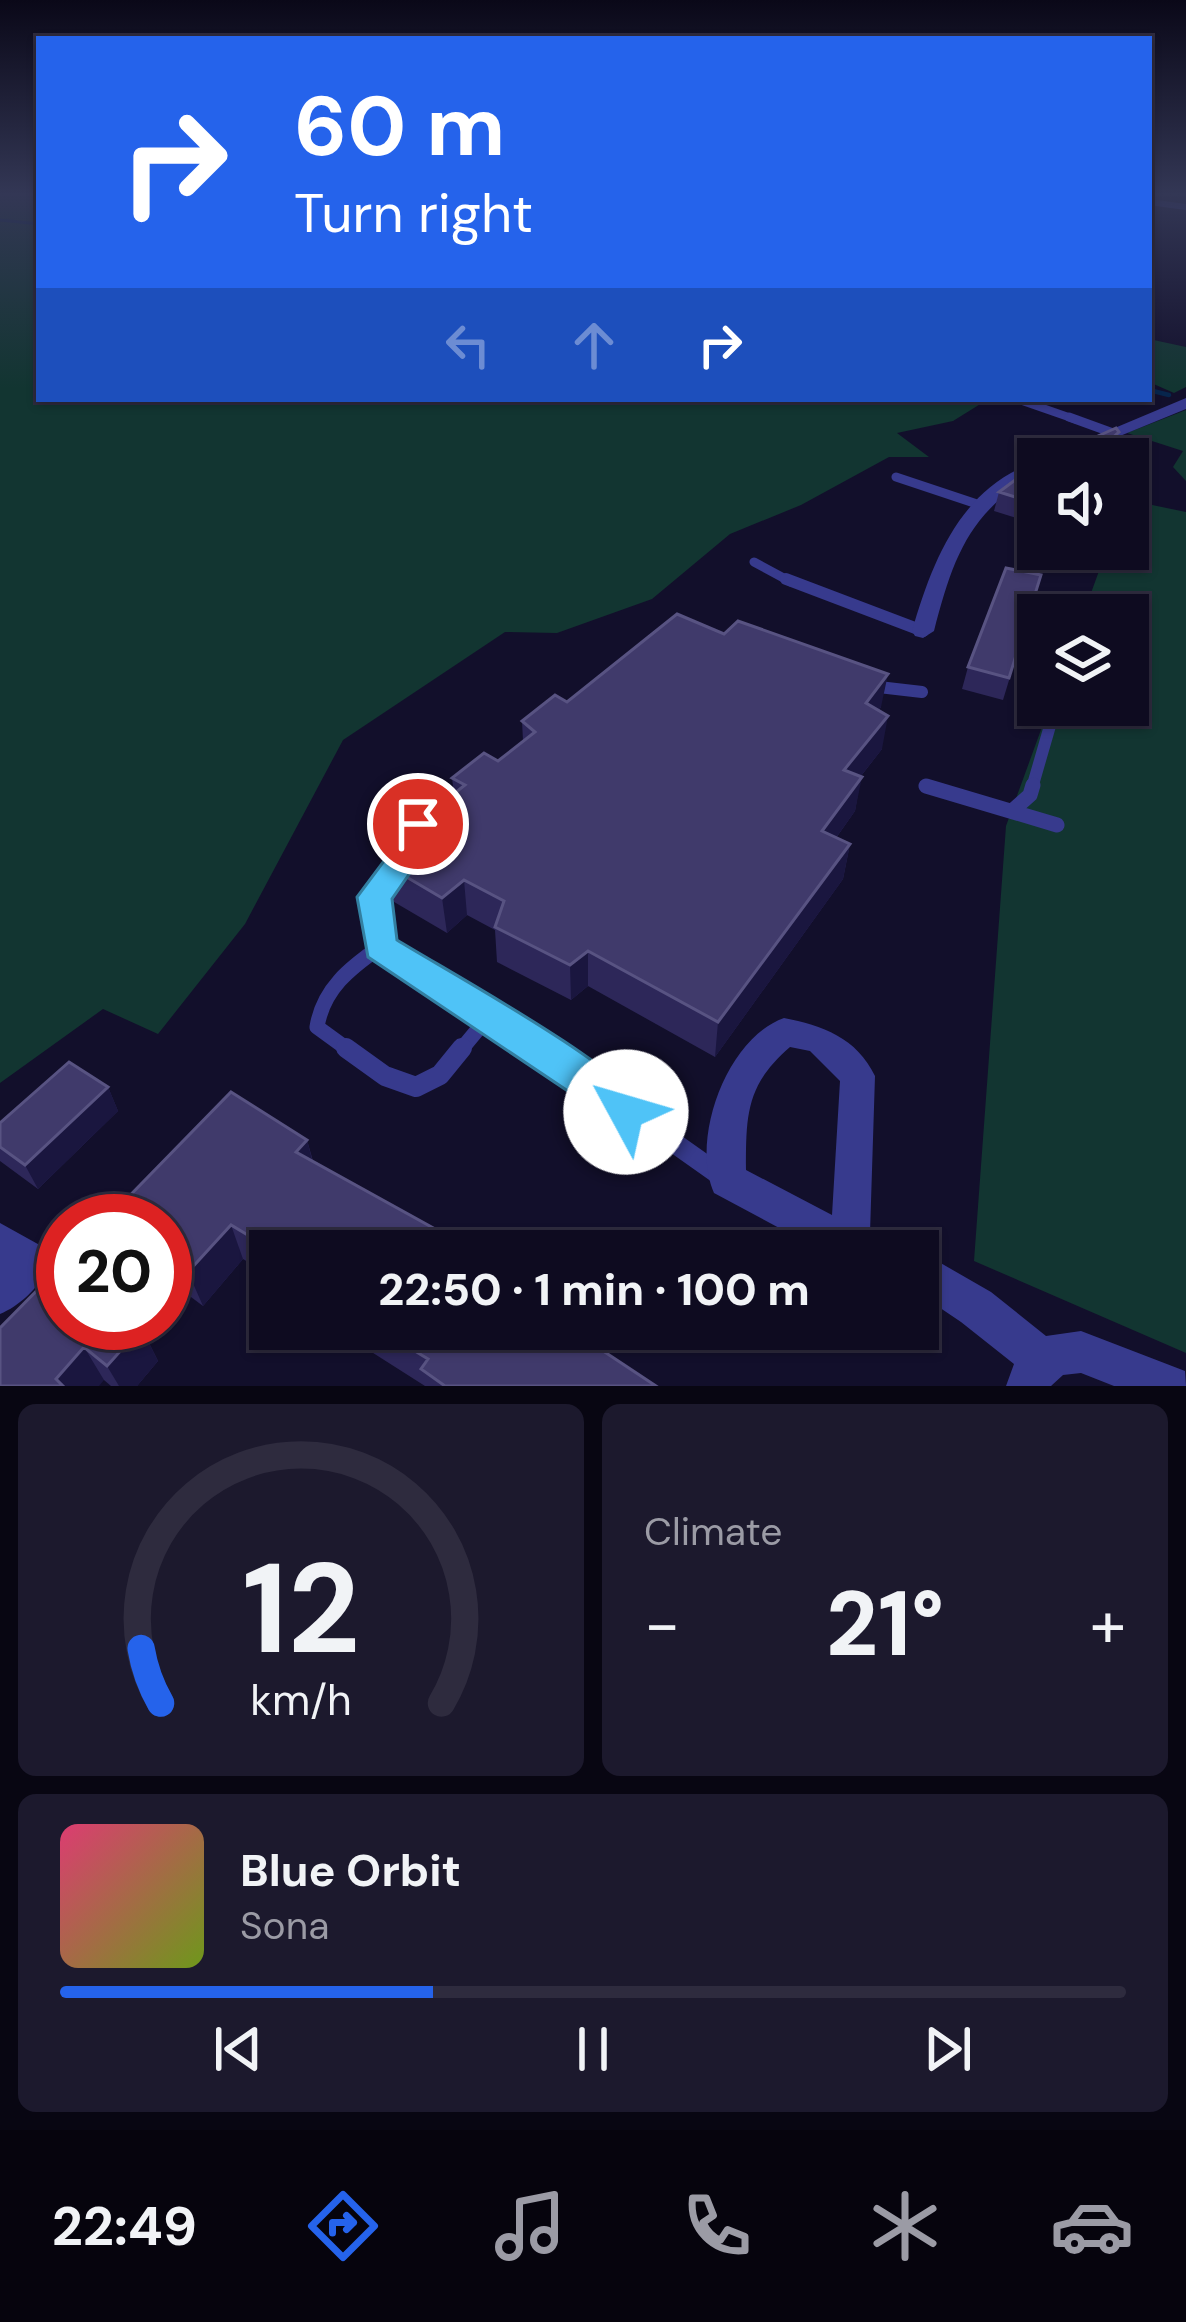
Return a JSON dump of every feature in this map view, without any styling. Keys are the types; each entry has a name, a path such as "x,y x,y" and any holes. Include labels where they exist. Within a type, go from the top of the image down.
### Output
{"street":[{"path":"1101,438 1186,403"},
{"path":"923,631 938,576 976,504 1017,476"},
{"path":"823,1230 727,1180 729,1096 754,1055 784,1032 820,1039 857,1076 858,1230"},
{"path":"0,1243 31,1262 0,1294"},
{"path":"939,1283 976,1307 1036,1374 1053,1354 1081,1352 1170,1386"}],"lane":[{"path":"1025,402 1113,433"},
{"path":"896,477 976,504"},
{"path":"754,562 798,585 923,631"},
{"path":"860,685 922,692"},
{"path":"1012,812 1030,795 1050,726"},
{"path":"926,786 1057,825"},
{"path":"380,947 374,897 405,857"},
{"path":"380,947 345,972 318,1008 317,1027 385,1076 416,1087 440,1075 465,1051 489,1016"},
{"path":"380,947 592,1082 626,1112 727,1180"}],"green space":[{"path":"0,259 36,259 36,402 982,403 953,421 897,433 929,457 889,457 801,505 730,534 652,599 557,633 505,632 343,740 245,924 158,1034 103,1009 0,1083"},
{"path":"1152,340 1186,347 1186,387 1174,393 1152,383"},
{"path":"1186,410 1186,481 1173,467 1183,451 1127,433"},
{"path":"1149,504 1186,512 1186,1353 974,1261 1006,826 1042,726 1149,726 1149,594 1091,594 1099,570 1149,570"}],"building":[{"path":"1116,428 1119,432 1112,438 1093,438"},
{"path":"1017,479 1017,498 999,492"},
{"path":"1006,568 1041,575 1035,594 1017,594 1017,652 1009,678 968,667"},
{"path":"677,614 724,634 738,621 888,674 866,703 888,716 844,770 862,777 822,831 850,844 718,1022 588,951 570,965 495,927 504,901 464,880 442,898 383,863 411,828 465,785 452,778 484,753 498,761 535,732 522,721 555,695 567,702"},
{"path":"69,1062 108,1087 25,1165 0,1147 0,1123"},
{"path":"231,1092 307,1140 296,1152 437,1230 249,1230 249,1236 231,1225 192,1268 192,1194 131,1194"},
{"path":"36,1291 36,1350 81,1350 56,1379 63,1386 0,1386 0,1328"},
{"path":"88,1350 121,1350 107,1366"},
{"path":"413,1350 602,1350 656,1386 445,1386 421,1369 428,1359"}],"waterway":[{"path":"1152,391 1169,395"}],"route":[{"path":"418,824 405,857 374,897 380,947 592,1082 626,1112"}]}
